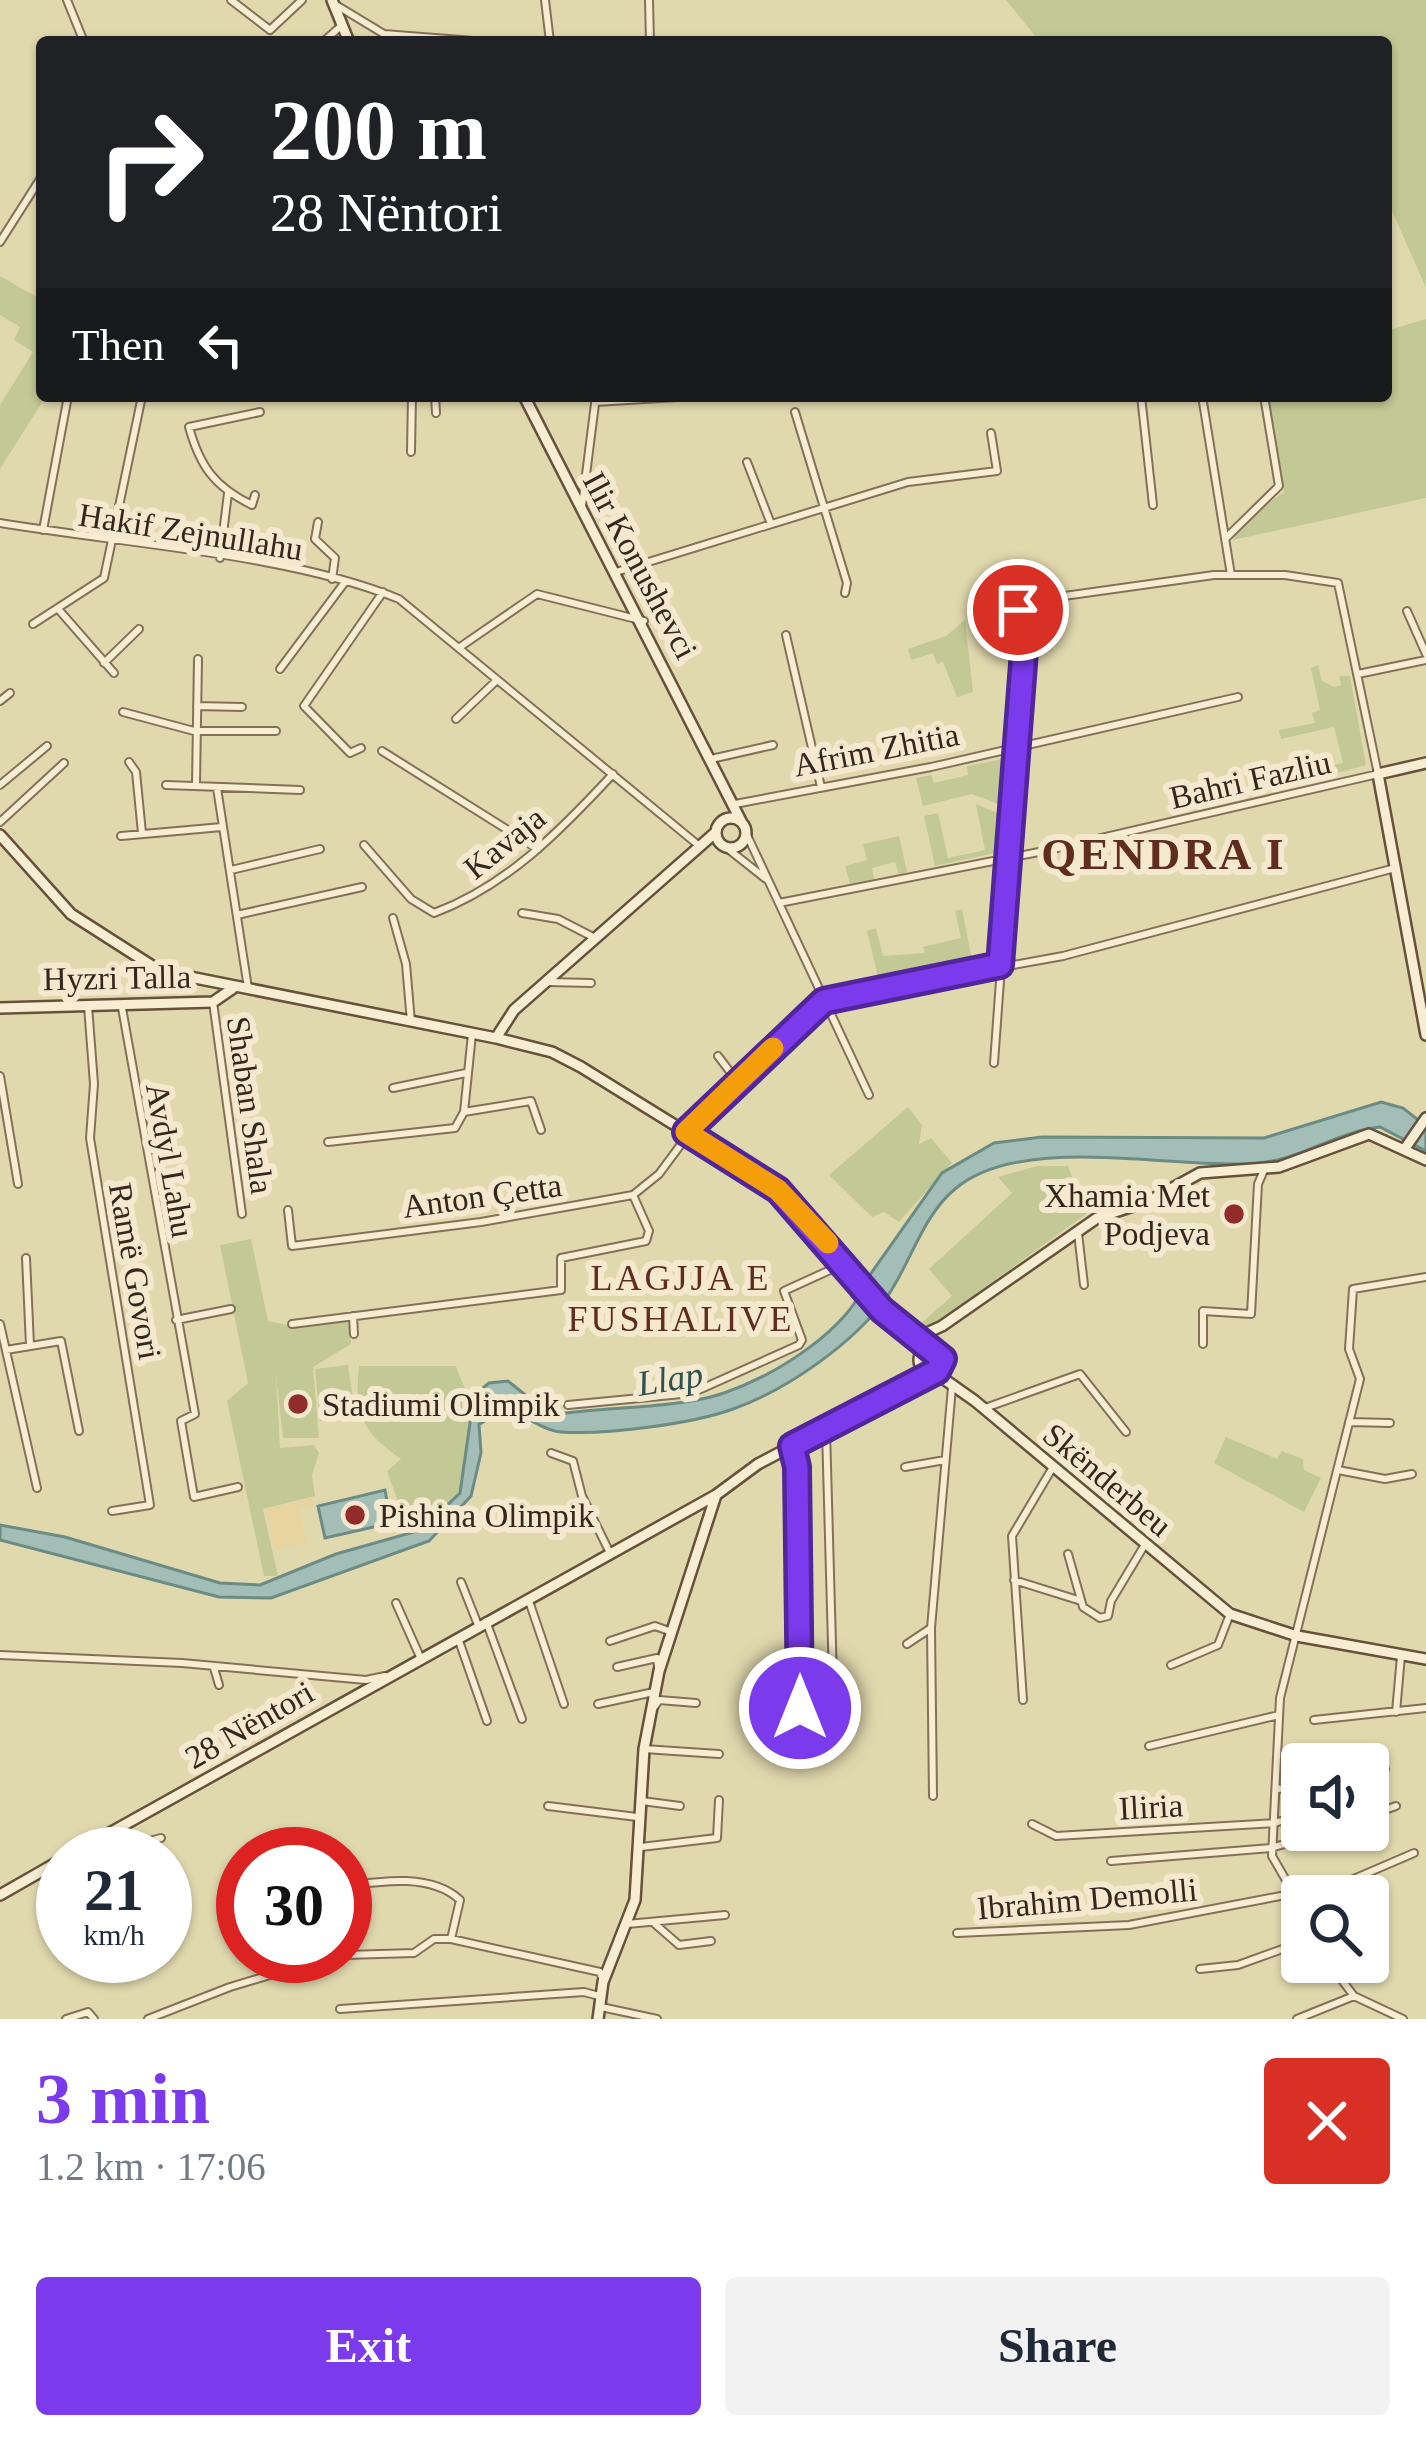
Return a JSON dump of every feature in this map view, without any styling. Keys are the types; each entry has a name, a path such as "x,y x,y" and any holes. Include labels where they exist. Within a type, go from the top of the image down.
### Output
{"main road":[{"path":"333,2 346,36"},
{"name":"Ilir Konushevci","path":"527,402 735,804"},
{"path":"1426,763 1378,774 1420,973 1426,1035"},
{"path":"496,1038 514,1010 716,832 735,804"},
{"path":"716,832 723,845 740,845 746,833 735,804"},
{"path":"723,820 741,821"},
{"path":"0,835 56,901 116,947 166,973 552,1052 778,1190 882,1310 934,1348 952,1382"},
{"name":"Hyzri Talla","path":"0,1008 213,1002 232,989"},
{"path":"1408,1144 1425,1120"},
{"path":"920,1336 942,1326 1077,1229 1165,1194 1200,1173 1264,1170 1369,1134 1408,1144 1426,1160"},
{"path":"920,1336 921,1368 932,1373 943,1359"},
{"path":"919,1357 934,1348"},
{"name":"28 Nëntori","path":"898,1388 919,1357"},
{"name":"28 Nëntori","path":"121,1827 716,1495 792,1446 932,1373"},
{"name":"Skënderbeu","path":"932,1373 985,1408 1230,1614 1297,1636 1426,1659"},
{"path":"598,2019 603,1982 635,1900 644,1749 654,1692 669,1631 716,1495"},
{"path":"0,1895 36,1874"}],"street":[{"path":"67,0 82,36"},
{"path":"231,0 270,30 302,0"},
{"path":"545,0 549,36"},
{"path":"649,0 650,36"},
{"path":"333,2 384,34 410,36"},
{"path":"330,36 341,26"},
{"path":"0,242 36,185"},
{"name":"Hakif Zejnullahu","path":"43,530 67,402"},
{"path":"33,624 104,578 141,402"},
{"path":"411,452 412,402"},
{"path":"436,402 436,413"},
{"path":"581,513 596,402"},
{"path":"1142,402 1153,505"},
{"path":"1203,402 1232,575"},
{"path":"1226,538 1280,486 1265,402"},
{"path":"255,495 252,505 228,493 206,472 189,428 260,412"},
{"path":"795,412 848,583 845,593"},
{"path":"613,573 908,482 997,471 992,433"},
{"path":"747,462 771,524"},
{"path":"220,558 228,493"},
{"name":"Hakif Zejnullahu","path":"318,522 315,539 334,558 332,579"},
{"name":"Hakif Zejnullahu","path":"0,524 220,558 383,592 417,610 698,844"},
{"path":"994,1063 1005,859 1026,625 1007,604 1232,575 1338,584 1378,774"},
{"path":"280,669 345,582"},
{"path":"361,748 350,753 304,706 383,592"},
{"path":"460,647 537,594 636,619"},
{"path":"58,610 114,673"},
{"path":"1358,674 1426,657 1407,611"},
{"path":"104,663 139,628"},
{"path":"786,635 821,787"},
{"path":"196,784 198,659"},
{"path":"456,719 498,680"},
{"path":"0,700 10,693"},
{"name":"Afrim Zhitia","path":"735,804 1238,697"},
{"path":"196,706 242,707"},
{"path":"123,712 194,731 276,731"},
{"path":"712,759 773,745"},
{"path":"0,785 47,746"},
{"path":"382,751 538,849"},
{"path":"129,762 136,772 142,833"},
{"path":"0,822 64,763"},
{"name":"Kavaja","path":"364,845 411,899 434,913 478,897 538,849 614,774"},
{"name":"Bahri Fazliu","path":"779,903 1005,859 1378,774"},
{"path":"166,784 300,790"},
{"path":"217,788 248,992"},
{"path":"121,836 222,827"},
{"path":"746,833 868,1095"},
{"path":"723,845 769,880"},
{"path":"231,871 320,849"},
{"path":"292,1324 561,1289 561,1258 646,1241 649,1232 633,1195 658,1174 686,1132 824,1001 1063,956 1395,868"},
{"path":"237,915 362,887"},
{"path":"522,913 558,919 595,938"},
{"path":"393,918 397,946 406,964 411,1022"},
{"path":"545,982 591,982"},
{"name":"Shaban Shala","path":"213,1002 242,1214"},
{"name":"Ramë Govori","path":"88,1006 94,1084 91,1138 150,1505 112,1511"},
{"name":"Avdyl Lahu","path":"122,1008 196,1414 181,1421 194,1497 238,1487"},
{"path":"328,1142 455,1128 464,1112 472,1034"},
{"path":"718,1056 737,1082"},
{"path":"393,1088 466,1073"},
{"path":"0,1076 18,1184"},
{"path":"464,1112 531,1101 541,1130"},
{"path":"1203,1344 1203,1311 1251,1314 1258,1184 1264,1170"},
{"name":"Anton Çetta","path":"288,1210 292,1246 482,1222 633,1195"},
{"path":"1077,1229 1084,1285"},
{"path":"26,1258 30,1346"},
{"path":"568,1405 692,1393 799,1345 802,1340 784,1291 844,1263"},
{"path":"1283,1875 1271,1848 1279,1715 1360,1379 1348,1349 1353,1289 1426,1277"},
{"path":"176,1320 231,1309"},
{"path":"353,1316 354,1334"},
{"path":"0,1324 37,1488"},
{"path":"6,1350 63,1344 79,1431"},
{"path":"985,1408 1081,1374 1126,1432"},
{"path":"933,1796 932,1628 952,1382"},
{"path":"1349,1422 1390,1423"},
{"path":"826,1430 835,1716"},
{"path":"792,1446 797,1467 800,1708"},
{"path":"551,1453 573,1461 582,1496 610,1553"},
{"path":"905,1467 945,1460"},
{"path":"1023,1700 1012,1536 1053,1467"},
{"path":"1338,1470 1385,1479 1412,1474"},
{"path":"1014,1580 1054,1588 1081,1603 1092,1617 1108,1616 1111,1600 1144,1546"},
{"path":"1068,1554 1081,1603"},
{"path":"460,1582 522,1719"},
{"path":"528,1598 564,1704"},
{"path":"396,1603 422,1659"},
{"path":"1171,1665 1218,1645 1230,1614"},
{"path":"610,1641 655,1627 669,1631"},
{"path":"907,1644 932,1628"},
{"path":"458,1638 487,1721"},
{"path":"0,1655 366,1680 389,1675"},
{"path":"1396,1712 1402,1655"},
{"path":"617,1667 657,1658 659,1671"},
{"path":"214,1668 219,1684"},
{"path":"598,1704 654,1692"},
{"path":"650,1714 658,1700 696,1703"},
{"path":"1313,1720 1426,1708"},
{"path":"1149,1746 1279,1715"},
{"path":"644,1749 719,1754"},
{"path":"640,1798 644,1804 680,1806"},
{"path":"640,1850 643,1843 717,1838 719,1800"},
{"path":"548,1806 636,1813 641,1832"},
{"path":"1389,1808 1396,1806"},
{"path":"1275,1823 1281,1821"},
{"name":"Iliria","path":"1032,1824 1056,1836 1275,1823"},
{"path":"1111,1861 1281,1845"},
{"path":"1362,1875 1414,1852"},
{"path":"372,1883 393,1880 449,1890 460,1900 451,1940"},
{"name":"Ibrahim Demolli","path":"957,1933 1129,1924 1281,1896"},
{"path":"626,1924 725,1915"},
{"path":"655,1924 680,1945 711,1941"},
{"path":"372,1954 414,1953 434,1939 451,1940 600,1972 603,1982"},
{"path":"1201,1969 1238,1965 1281,1950"},
{"path":"155,2018 255,1983"},
{"path":"1344,1983 1354,1996 1403,2019"},
{"path":"340,2009 584,1992 658,2019"},
{"path":"1297,2019 1354,1996"},
{"path":"67,2019 88,2012 94,2019"}],"shaded area":[{"path":"0,0 1426,0 1426,2019 0,2019"}],"green space":[{"path":"1006,0 1426,0 1426,288 1392,211 1392,36 1035,36"},
{"path":"0,276 36,297 36,402 42,402 0,469 0,405 33,352 14,340 20,327 0,315"},
{"path":"1426,319 1426,498 1233,540 1245,519 1284,492 1268,402 1392,402 1392,329"},
{"path":"965,620 973,692 957,697 943,662 937,664 933,653 911,660 908,649 946,636"},
{"path":"1318,665 1322,681 1334,687 1341,685 1339,676 1350,676 1366,765 1286,787 1283,776 1343,763 1334,727 1281,739 1279,730 1315,723 1312,713 1320,710 1311,668"},
{"path":"1007,758 1003,806 972,794 923,806 916,778 931,775 934,783 968,775 967,766"},
{"path":"976,804 1002,815 999,852 935,866 924,816 938,813 948,858 985,850"},
{"path":"899,836 907,872 899,874 895,862 872,868 874,879 850,884 845,866 867,860 863,844"},
{"path":"962,909 972,960 879,981 867,931 876,928 883,956 925,953 923,947 961,938 955,911"},
{"path":"908,1107 922,1125 919,1144 931,1138 952,1163 899,1222 884,1212 872,1217 829,1175"},
{"path":"1037,1166 1068,1166 1086,1214 912,1340 908,1335 952,1296 929,1269 1012,1193 998,1177"},
{"path":"251,1239 268,1321 292,1326 349,1320 351,1344 313,1367 319,1438 283,1438 276,1374 280,1448 314,1445 319,1453 312,1475 315,1496 263,1509 278,1576 264,1576 227,1401 248,1383 220,1245"},
{"path":"348,1365 355,1411 320,1421 315,1369"},
{"path":"359,1366 456,1366 470,1400 472,1449 463,1487 443,1519 411,1538 387,1471 401,1459 377,1440 364,1420 358,1397"},
{"path":"1226,1437 1277,1459 1282,1451 1303,1459 1304,1470 1321,1478 1304,1512 1214,1463"}],"sand":[{"path":"312,1498 314,1505 299,1509 307,1543 275,1550 265,1509"}],"water":[{"path":"1381,1102 1403,1108 1426,1126 1426,1151 1380,1127 1258,1163 1058,1158 984,1172 955,1189 934,1212 873,1314 838,1348 797,1377 733,1409 648,1427 561,1432 516,1413 500,1412 479,1424 481,1453 471,1496 429,1541 271,1598 219,1597 0,1540 0,1525 65,1537 220,1583 260,1585 336,1554 421,1530 460,1493 474,1395 489,1383 508,1381 547,1412 566,1413 707,1398 786,1363 844,1316 942,1173 994,1143 1042,1137 1264,1138"},
{"name":"Pishina Olimpik","path":"385,1490 391,1523 325,1538 318,1506"}],"slow traffic":[{"path":"773,1048 686,1132 771,1184 828,1243"}],"place":[{"name":"Xhamia Met Podjeva","path":"1234,1214"},
{"name":"Stadiumi Olimpik","path":"298,1404"},
{"name":"Pishina Olimpik","path":"355,1515"}],"district":[{"name":"QENDRA I","path":"1164,853"},
{"name":"LAGJJA E FUSHALIVE","path":"681,1298"}],"route":[{"path":"800,1708 797,1451 792,1446 937,1371 943,1359 882,1310 778,1190 686,1132 824,1001 1000,965 1026,625 1018,610"}],"water label":[{"name":"Llap","path":"670,1378"}]}
